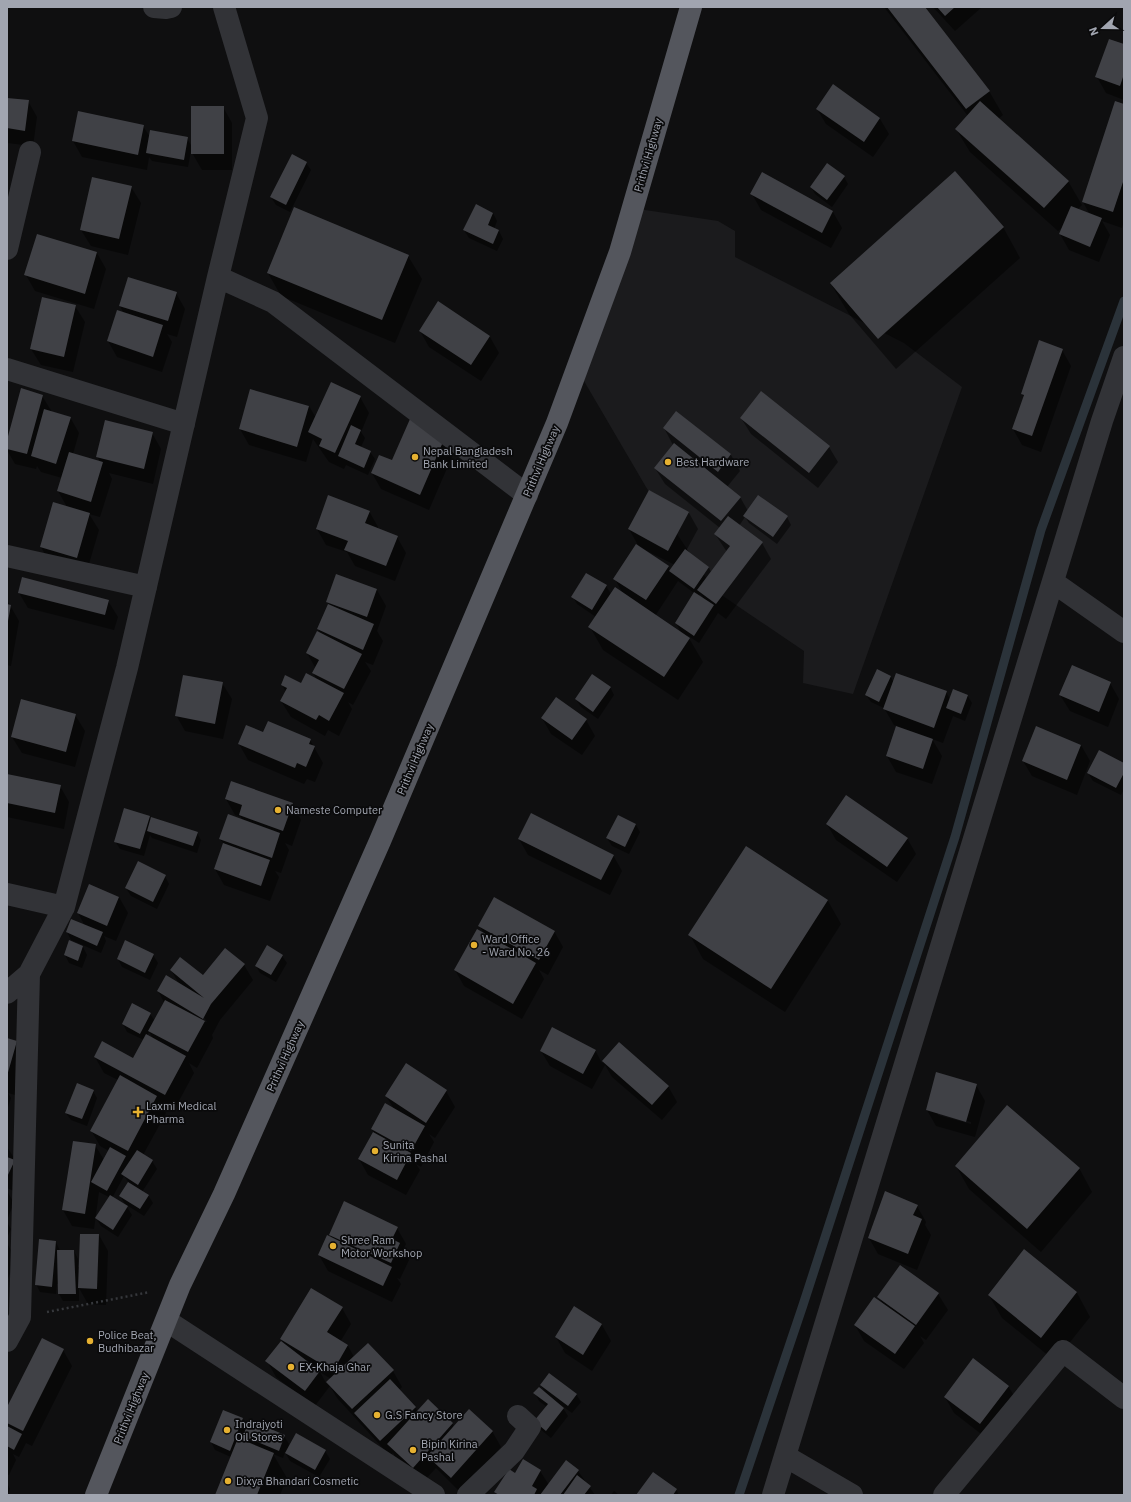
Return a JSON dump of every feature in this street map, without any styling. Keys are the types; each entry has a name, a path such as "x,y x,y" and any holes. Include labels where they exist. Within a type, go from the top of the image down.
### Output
{"highway":[{"name":"Prithvi Highway","path":"96,1495 167,1321 180,1285 224,1194 380,841 557,423 620,252 691,7"}],"street":[{"path":"154,7 170,7"},
{"path":"7,993 29,974 64,907 128,668 218,277 257,118 224,7"},
{"path":"7,249 30,152"},
{"path":"218,277 273,302 527,495"},
{"path":"773,1495 1052,582 1102,421 1124,357"},
{"path":"7,369 184,424"},
{"path":"7,556 146,588"},
{"path":"1052,582 1124,632"},
{"path":"7,894 64,907"},
{"path":"7,1341 20,1316 29,974"},
{"path":"167,1321 434,1495"},
{"path":"944,1495 1063,1351 1124,1398"},
{"path":"468,1495 514,1451 530,1427 518,1416"},
{"path":"785,1456 852,1495"}],"path":[{"path":"20,1316 120,1298 180,1285"}],"shaded area":[{"path":"632,208 718,221 735,231 735,257 904,343 962,387 853,694 803,683 804,651 714,590 646,487 584,381"}],"building":[{"path":"887,7 925,7 990,91 966,109"},
{"path":"937,7 955,7 945,16"},
{"path":"1109,39 1124,44 1124,74 1120,86 1095,77"},
{"path":"833,84 880,118 864,142 816,109"},
{"path":"7,98 29,100 25,131 7,128"},
{"path":"980,101 1069,181 1044,208 955,129"},
{"path":"1115,101 1124,104 1124,179 1113,212 1082,202"},
{"path":"191,106 224,106 224,154 191,154"},
{"path":"78,111 144,125 138,155 72,141"},
{"path":"150,130 188,137 184,160 146,153"},
{"path":"292,154 307,162 286,205 270,197"},
{"path":"827,163 845,176 827,200 810,187"},
{"path":"955,171 1004,227 878,339 830,283"},
{"path":"762,172 833,211 822,233 750,194"},
{"path":"92,177 132,186 119,239 80,230"},
{"path":"476,204 493,213 488,225 499,230 493,244 463,230"},
{"path":"1071,206 1102,218 1090,247 1059,234"},
{"path":"294,207 409,255 382,320 267,273"},
{"path":"37,234 97,252 85,294 24,275"},
{"path":"128,277 177,292 168,321 119,306"},
{"path":"42,297 76,305 64,357 30,349"},
{"path":"438,301 490,336 471,365 419,331"},
{"path":"117,310 163,325 153,357 107,341"},
{"path":"1039,340 1063,349 1032,436 1012,429 1024,395 1021,394"},
{"path":"331,382 361,396 335,453 319,446 322,439 308,432"},
{"path":"21,388 43,395 27,454 7,449 7,440"},
{"path":"250,389 309,406 297,447 239,429"},
{"path":"761,391 830,446 809,473 740,418"},
{"path":"44,409 71,417 56,464 31,456"},
{"path":"676,411 731,454 718,472 663,428"},
{"name":"Nepal Bangladesh Bank Limited","path":"410,419 446,435 420,495 371,473 379,455 392,460"},
{"path":"105,420 153,432 144,469 96,457"},
{"path":"351,425 361,430 355,444 371,451 364,468 338,456"},
{"path":"674,443 741,497 721,521 654,468"},
{"path":"69,452 103,462 91,502 57,491"},
{"path":"649,490 689,512 668,551 628,529"},
{"path":"328,495 370,511 365,523 398,536 386,566 344,550 348,541 316,529"},
{"path":"758,495 788,516 773,537 743,516"},
{"path":"53,502 90,513 77,558 40,547"},
{"path":"728,516 763,542 716,604 697,590 730,546 714,534"},
{"path":"636,544 669,566 646,600 613,579"},
{"path":"685,549 709,567 694,589 669,571"},
{"path":"586,573 607,585 592,610 571,597"},
{"path":"336,574 377,589 367,617 326,602"},
{"path":"22,577 109,600 105,615 18,593"},
{"path":"615,587 690,638 664,677 588,627"},
{"path":"694,592 714,605 694,636 675,623"},
{"path":"7,604 11,605 8,621 7,621"},
{"path":"328,604 374,624 363,650 317,629"},
{"path":"317,631 362,654 344,689 312,673 319,660 306,653"},
{"path":"1072,665 1111,682 1099,712 1059,695"},
{"path":"877,669 891,676 879,702 865,695"},
{"path":"306,673 344,693 329,721 319,715 316,720 280,701 287,688 281,685 285,675 301,683"},
{"path":"896,673 947,691 934,728 883,709"},
{"path":"592,674 611,687 593,712 575,699"},
{"path":"183,675 223,682 215,724 175,716"},
{"path":"953,689 968,695 961,714 946,708"},
{"path":"556,697 587,719 572,740 541,718"},
{"path":"21,699 76,714 66,752 11,737"},
{"path":"268,721 311,739 309,744 315,746 306,767 297,763 295,768 238,744 246,725 263,732"},
{"path":"896,726 933,739 923,769 886,756"},
{"path":"1036,726 1081,745 1067,780 1022,761"},
{"path":"1099,750 1124,763 1124,773 1116,788 1087,773"},
{"path":"7,774 61,785 55,813 7,803"},
{"path":"231,781 293,803 283,831 239,815 242,805 225,799"},
{"path":"846,795 908,838 887,867 826,824"},
{"path":"124,808 150,816 140,849 114,842"},
{"path":"531,813 614,855 601,880 518,839"},
{"path":"228,814 280,833 272,858 219,839"},
{"path":"618,815 636,824 625,847 606,838"},
{"path":"151,817 198,832 193,846 147,831"},
{"path":"223,843 270,860 261,886 214,869"},
{"path":"746,846 828,900 771,989 688,935"},
{"path":"138,861 166,875 153,902 125,888"},
{"path":"89,884 119,897 107,926 77,913"},
{"path":"494,897 555,931 539,960 478,926"},
{"path":"71,919 103,932 97,946 66,932"},
{"path":"477,929 536,963 513,1004 454,970"},
{"path":"69,940 83,946 78,961 64,955"},
{"path":"125,940 154,954 145,973 117,959"},
{"path":"267,945 283,955 271,975 255,966"},
{"path":"225,948 245,964 211,1004 203,1019 157,991 166,975 204,998 170,970 180,957 203,975"},
{"path":"165,1000 205,1021 188,1052 148,1031"},
{"path":"132,1003 151,1013 140,1034 122,1024"},
{"path":"552,1027 596,1050 583,1074 540,1051"},
{"path":"146,1034 186,1056 165,1095 94,1057 102,1041 133,1058"},
{"path":"7,1038 17,1041 7,1076"},
{"path":"619,1042 669,1086 652,1105 602,1061"},
{"path":"406,1063 447,1090 426,1123 385,1096"},
{"path":"936,1072 977,1084 966,1122 926,1110"},
{"path":"120,1075 157,1096 128,1151 90,1131"},
{"path":"77,1083 94,1090 82,1119 65,1113"},
{"path":"385,1103 425,1126 411,1151 371,1129"},
{"path":"1007,1105 1080,1168 1027,1229 955,1166"},
{"path":"373,1132 411,1153 397,1180 358,1159"},
{"path":"73,1141 96,1144 85,1214 62,1210"},
{"path":"110,1147 126,1156 107,1191 91,1182"},
{"path":"137,1150 153,1160 138,1185 121,1174"},
{"path":"7,1157 15,1160 7,1177"},
{"path":"128,1182 149,1195 140,1209 119,1196"},
{"path":"885,1191 918,1205 913,1215 922,1219 908,1254 868,1238"},
{"path":"110,1195 128,1206 113,1230 95,1218"},
{"path":"344,1201 398,1227 392,1239 400,1243 391,1263 329,1235"},
{"path":"80,1234 99,1234 97,1289 78,1288"},
{"path":"327,1235 392,1267 383,1286 318,1255"},
{"path":"39,1239 56,1241 52,1287 35,1285"},
{"path":"1024,1249 1077,1292 1041,1338 988,1295"},
{"path":"57,1250 74,1250 76,1294 58,1294"},
{"path":"900,1265 939,1293 916,1325 877,1297"},
{"path":"311,1288 343,1307 327,1332 348,1345 333,1371 280,1339"},
{"path":"874,1297 915,1326 895,1354 854,1325"},
{"path":"574,1306 602,1324 583,1355 555,1337"},
{"path":"42,1338 64,1349 23,1431 7,1423 7,1407"},
{"path":"281,1341 320,1371 305,1391 265,1361"},
{"path":"368,1343 394,1370 352,1409 326,1382"},
{"path":"973,1358 1009,1386 980,1424 944,1397"},
{"path":"549,1373 577,1394 568,1406 540,1385"},
{"path":"390,1379 416,1407 380,1441 354,1413"},
{"path":"539,1387 564,1408 546,1431 534,1421 548,1404 533,1393"},
{"path":"428,1399 453,1423 413,1468 387,1444"},
{"path":"469,1409 493,1431 451,1478 427,1456"},
{"name":"Indrajyoti Oil Stores","path":"223,1410 243,1418 230,1451 210,1442"},
{"path":"249,1420 285,1435 279,1451 243,1436"},
{"path":"7,1426 22,1434 14,1450 7,1446"},
{"path":"296,1433 326,1450 315,1470 285,1453"},
{"path":"238,1438 274,1453 257,1495 215,1495"},
{"path":"523,1459 541,1470 532,1486 537,1489 534,1495 499,1495 494,1492 509,1469 515,1473"},
{"path":"566,1460 579,1470 560,1495 540,1495"},
{"path":"653,1472 677,1489 673,1495 636,1495"},
{"path":"577,1475 591,1486 584,1495 563,1495"}],"waterway":[{"path":"739,1495 803,1305 955,837 1041,530 1124,301"}],"place":[{"name":"Nepal Bangladesh Bank Limited","path":"415,457"},
{"name":"Best Hardware","path":"668,462"},
{"name":"Nameste Computer","path":"278,810"},
{"name":"Ward Office - Ward No. 26","path":"474,945"},
{"name":"Laxmi Medical Pharma","path":"138,1112"},
{"name":"Sunita Kirina Pashal","path":"375,1151"},
{"name":"Shree Ram Motor Workshop","path":"333,1246"},
{"name":"Police Beat, Budhibazar","path":"90,1341"},
{"name":"EX-Khaja Ghar","path":"291,1367"},
{"name":"G.S Fancy Store","path":"377,1415"},
{"name":"Indrajyoti Oil Stores","path":"227,1430"},
{"name":"Bipin Kirina Pashal","path":"413,1450"},
{"name":"Dixya Bhandari Cosmetic","path":"228,1481"}]}
